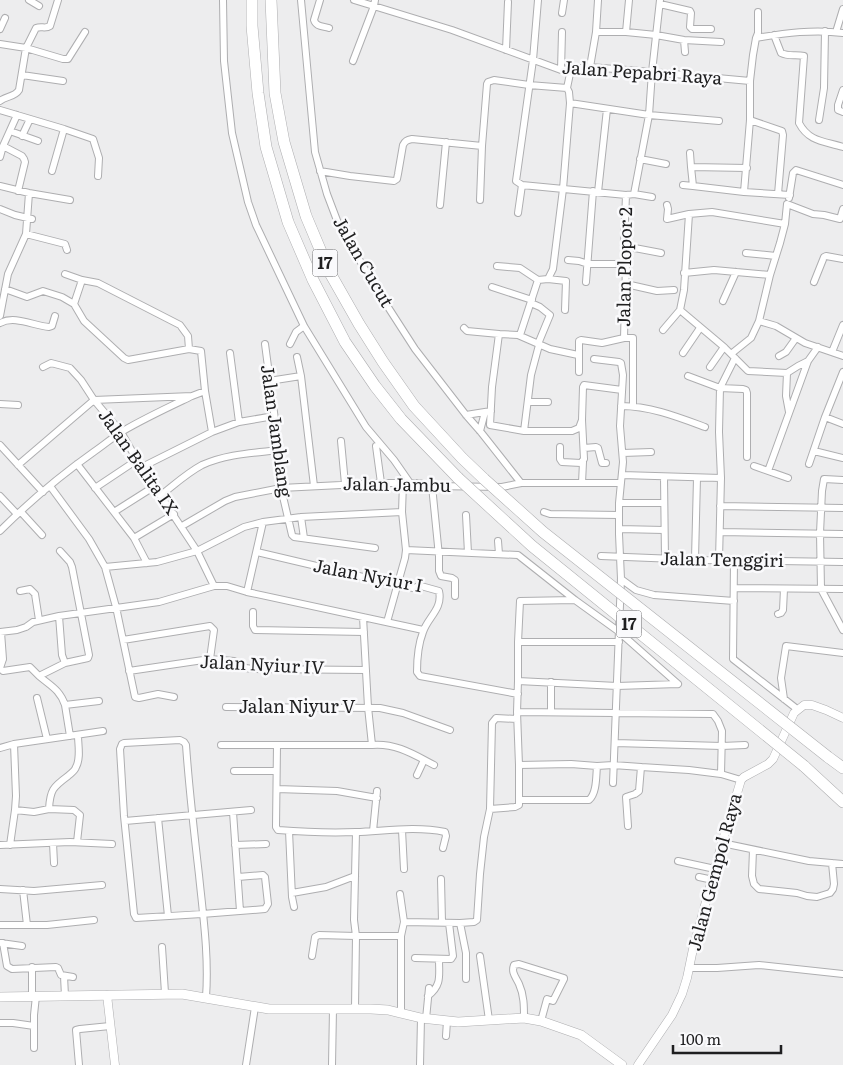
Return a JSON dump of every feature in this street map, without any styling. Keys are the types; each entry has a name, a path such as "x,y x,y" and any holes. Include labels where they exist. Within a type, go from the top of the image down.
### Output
{"highway":[{"name":"17","path":"252,0 254,55 266,147 288,222 313,280 345,342 375,386 401,419 458,478 532,546 843,797"},
{"name":"17","path":"271,0 275,93 284,142 306,216 330,272 359,324 414,406 484,480 543,532 843,767"},
{"path":"804,766 843,802"}],"main road":[{"path":"0,997 165,993 206,997 276,1010 355,1008 388,1010 424,1018 458,1022 524,1018 541,1021 581,1035 622,1065"}],"street":[{"path":"30,0 40,6"},
{"path":"0,101 3,98 18,93 26,48 36,28 47,28 50,26 58,0"},
{"path":"223,0 224,60 232,133 248,202 256,225 304,326 366,427 394,460 410,483"},
{"name":"Jalan Cucut","path":"301,0 315,152 327,194 338,223 377,290 415,349 521,483"},
{"path":"320,0 314,20 317,25 329,28"},
{"name":"Jalan Pepabri Raya","path":"354,0 374,3 560,70 590,68 750,81"},
{"path":"538,0 533,60 516,181 522,185 652,197"},
{"path":"562,13 564,0"},
{"path":"590,68 596,32 598,0"},
{"path":"626,32 629,0"},
{"path":"506,50 508,2"},
{"path":"634,194 649,115 660,2 690,11 690,27 692,29 711,29"},
{"path":"352,61 374,3"},
{"path":"756,38 825,31 840,33 843,9"},
{"path":"744,192 750,120 750,81 758,33 758,12"},
{"path":"0,29 5,18"},
{"path":"818,120 824,88 825,31"},
{"path":"0,44 26,48 68,59 85,32"},
{"path":"560,70 562,32"},
{"path":"596,32 626,32 684,40 721,42"},
{"path":"774,35 781,53 786,56 804,56 799,123 802,130 811,138 843,147"},
{"path":"684,40 685,52"},
{"path":"548,279 553,269 563,189 570,103 567,88 571,70"},
{"path":"22,75 63,81"},
{"path":"480,200 482,146 488,82 494,80 567,88"},
{"path":"843,90 838,110 843,112"},
{"path":"570,103 649,115 719,121"},
{"path":"586,282 595,191 607,109"},
{"path":"0,110 93,139 99,158 98,176"},
{"path":"0,157 3,146 18,115"},
{"path":"22,136 30,119"},
{"path":"750,120 782,131 778,194"},
{"path":"52,171 64,129"},
{"path":"10,131 38,141"},
{"path":"320,171 394,181 397,178 404,142 412,140 482,146"},
{"path":"440,205 446,142"},
{"path":"3,146 24,159 25,162 18,191"},
{"path":"690,153 693,186"},
{"path":"640,159 666,164"},
{"path":"691,167 747,168"},
{"path":"719,560 721,478 720,388 733,356 750,338 759,321 784,224 792,173 796,170 843,185"},
{"path":"518,213 522,185"},
{"path":"683,185 790,195"},
{"path":"0,186 30,194 70,200"},
{"path":"0,316 8,274 26,234 30,219 30,194"},
{"name":"Jalan Plopor 2","path":"624,338 626,195"},
{"path":"787,204 813,214 842,220 843,209"},
{"path":"667,205 667,219 689,214 712,212 784,224"},
{"path":"0,209 30,219"},
{"path":"663,330 680,310 684,290 689,214"},
{"path":"26,234 65,244 67,250"},
{"path":"624,246 661,253"},
{"path":"746,253 776,256"},
{"path":"814,282 824,257 843,259"},
{"path":"568,260 588,264 626,264"},
{"path":"497,266 520,268 538,280 566,281 564,310"},
{"path":"684,273 714,270 770,275"},
{"path":"723,302 736,272"},
{"path":"65,274 98,283 180,325 188,336 189,349"},
{"path":"74,304 82,280"},
{"path":"520,335 538,280"},
{"path":"626,284 657,291 674,290"},
{"path":"492,287 532,302 550,315 539,344 524,431"},
{"path":"5,289 27,297 43,290 62,297 74,304 84,321 124,358 132,360 189,349 200,351 212,432"},
{"path":"680,310 724,347 748,371 787,373 808,362"},
{"path":"0,323 5,321 24,321 49,327 52,326 54,316"},
{"path":"759,321 776,326 796,338 843,356"},
{"path":"832,352 843,325"},
{"path":"290,344 296,332 304,326"},
{"path":"464,328 499,334 520,335 550,349 578,355"},
{"path":"683,353 700,328"},
{"path":"480,431 488,412 499,334"},
{"path":"579,372 578,355 580,340 602,343 633,338 633,406"},
{"path":"779,356 786,352 796,338"},
{"name":"Jalan Jamblang","path":"265,344 282,488 288,518 292,536 304,538"},
{"path":"710,367 724,347"},
{"path":"768,471 808,362 818,347"},
{"path":"230,352 239,422"},
{"path":"297,358 301,376 314,486"},
{"path":"594,359 621,363 623,375 620,426 623,453 619,503 621,579 613,783"},
{"name":"Jalan Balita IX","path":"43,367 51,362 70,368 81,380 94,400 121,432 137,460 182,526 198,551 214,586"},
{"path":"808,464 825,417 840,389 843,372"},
{"path":"787,373 786,396 789,412"},
{"path":"269,381 301,376"},
{"path":"688,376 720,388 746,390 747,457"},
{"path":"582,483 584,459 583,387 584,385 622,390"},
{"path":"0,531 50,486 121,432 144,419 205,391"},
{"path":"18,465 94,400 192,396"},
{"path":"528,402 548,402"},
{"path":"0,404 18,405"},
{"path":"621,406 633,406 666,413 705,427"},
{"path":"466,415 488,412"},
{"path":"488,412 492,426 524,431 572,432 579,428 582,420"},
{"path":"142,467 212,432 239,422 274,416"},
{"path":"825,417 843,424"},
{"path":"342,441 345,484"},
{"path":"0,445 43,492"},
{"path":"376,446 381,483"},
{"path":"584,448 596,446 602,463 606,463"},
{"path":"560,447 560,459 562,462 583,462"},
{"path":"161,494 200,466 215,460 279,450"},
{"path":"814,450 843,458"},
{"path":"623,453 652,452"},
{"path":"95,488 137,460"},
{"path":"77,464 134,538 147,563"},
{"path":"754,466 788,478"},
{"path":"622,475 721,478"},
{"path":"664,477 665,558"},
{"path":"695,559 697,478"},
{"path":"843,480 824,479 820,534 821,589 840,617 843,630"},
{"name":"Jalan Jambu","path":"182,526 225,500 282,488 381,483 502,487 521,483 621,483"},
{"path":"387,622 402,572 406,550 402,512 403,483"},
{"path":"50,486 89,539 105,567 116,607 135,696 137,698 158,694 174,697"},
{"path":"114,512 155,486"},
{"path":"432,486 439,574 455,580 456,596"},
{"path":"0,496 42,535"},
{"path":"619,503 664,503"},
{"path":"720,506 843,508"},
{"name":"Jalan Jamblang","path":"105,567 157,562 198,551 244,527 263,522 288,518 402,512"},
{"path":"544,512 550,514 619,515"},
{"path":"134,538 174,514"},
{"path":"466,515 468,553"},
{"path":"302,517 304,538 375,548"},
{"path":"247,592 263,522"},
{"path":"619,529 664,530"},
{"path":"720,532 843,534"},
{"path":"498,541 499,554"},
{"path":"406,550 518,555 618,632 678,684 618,686 518,681"},
{"path":"40,676 65,663 89,657 72,567 60,551"},
{"name":"Jalan Nyiur I","path":"257,552 397,585 413,588 422,586 440,591 438,608 423,630 417,656 417,672 420,676 518,694"},
{"name":"Jalan Tenggiri","path":"601,556 843,562"},
{"path":"734,560 733,659 797,709 804,705 812,705 843,718"},
{"path":"621,579 636,590 654,595 734,601"},
{"path":"70,736 65,705 62,696 56,689 30,667 3,671 0,668 0,632 17,630 39,620 59,616 159,602 214,586 226,586 423,630"},
{"path":"734,588 843,590"},
{"path":"20,590 30,589 36,594 39,620"},
{"path":"778,614 783,610 784,589"},
{"path":"490,809 515,807 518,805 519,800 517,715 520,601 575,600"},
{"path":"253,612 253,626 255,630 364,632"},
{"path":"59,616 62,655 65,663"},
{"path":"363,617 372,746"},
{"path":"123,640 210,626 214,630 210,659"},
{"path":"518,642 618,642"},
{"path":"784,699 781,678 786,646 843,653"},
{"name":"Jalan Nyiur IV","path":"129,671 210,659 234,661 246,668 252,669 366,670"},
{"path":"551,682 551,712"},
{"path":"37,698 47,740"},
{"path":"65,705 99,701"},
{"name":"Jalan Niyur V","path":"226,707 380,708 404,713 450,730"},
{"name":"Jalan Gempol Raya","path":"638,1065 675,1010 682,994 741,780 773,759 797,709"},
{"path":"404,922 460,923 474,922 478,918 484,837 490,809 492,723 496,718 551,712 713,714 722,731 721,774"},
{"path":"0,748 14,744 103,731"},
{"path":"49,809 50,794 77,766 79,758 78,735"},
{"path":"206,997 208,972 203,914 192,816 186,745 180,740 122,744 120,749 125,821 134,914 136,918 168,916 203,914 240,912 265,909 268,904 266,881 263,875 238,877"},
{"path":"614,743 745,745"},
{"path":"10,845 16,796 14,744"},
{"path":"221,746 372,746 383,744 409,752 434,765"},
{"path":"277,745 276,827 278,830 356,832 432,830 445,832 443,848"},
{"path":"417,774 424,760"},
{"path":"519,766 613,765 689,770 721,774 741,780"},
{"path":"519,800 591,799 594,792 597,766"},
{"path":"628,826 626,797 639,792 641,767"},
{"path":"234,771 276,772"},
{"path":"277,789 337,790 377,795 373,831"},
{"path":"15,810 34,812 49,809 74,810 80,815 78,842"},
{"path":"125,821 251,810"},
{"path":"233,812 240,912"},
{"path":"158,818 168,916"},
{"path":"402,830 404,869"},
{"path":"289,831 294,907"},
{"path":"355,1008 356,832"},
{"path":"0,845 78,842 112,844"},
{"path":"52,843 54,863"},
{"path":"235,846 266,844"},
{"path":"722,844 809,861 843,864"},
{"path":"753,850 752,876 754,884 759,889 816,897 830,893 834,884 832,863"},
{"path":"678,861 716,869"},
{"path":"292,893 326,887 355,876"},
{"path":"699,877 713,880"},
{"path":"415,958 451,959 453,956 446,922 441,879"},
{"path":"0,889 42,890 102,885"},
{"path":"23,890 27,925"},
{"path":"400,894 404,922 401,936 401,1013"},
{"path":"0,925 47,925 94,920"},
{"path":"460,923 466,953 466,979"},
{"path":"312,956 315,937 319,935 401,936"},
{"path":"22,946 1,943 7,966 12,969 56,967 60,970 61,975 64,976 65,996"},
{"path":"162,947 165,993"},
{"path":"480,956 489,1020"},
{"path":"428,996 435,991 438,984 439,959"},
{"path":"524,1018 523,998 512,968 514,965 519,964 564,978 553,1001 547,999 541,1021"},
{"path":"690,968 759,965 843,974"},
{"path":"32,967 34,1048"},
{"path":"64,976 73,977"},
{"path":"420,1065 429,988"},
{"path":"107,995 115,1065"},
{"path":"246,1065 255,1007"},
{"path":"332,1065 333,1009"},
{"path":"446,1036 447,1021"},
{"path":"0,1023 34,1026"},
{"path":"79,1065 76,1030 110,1026"}]}
